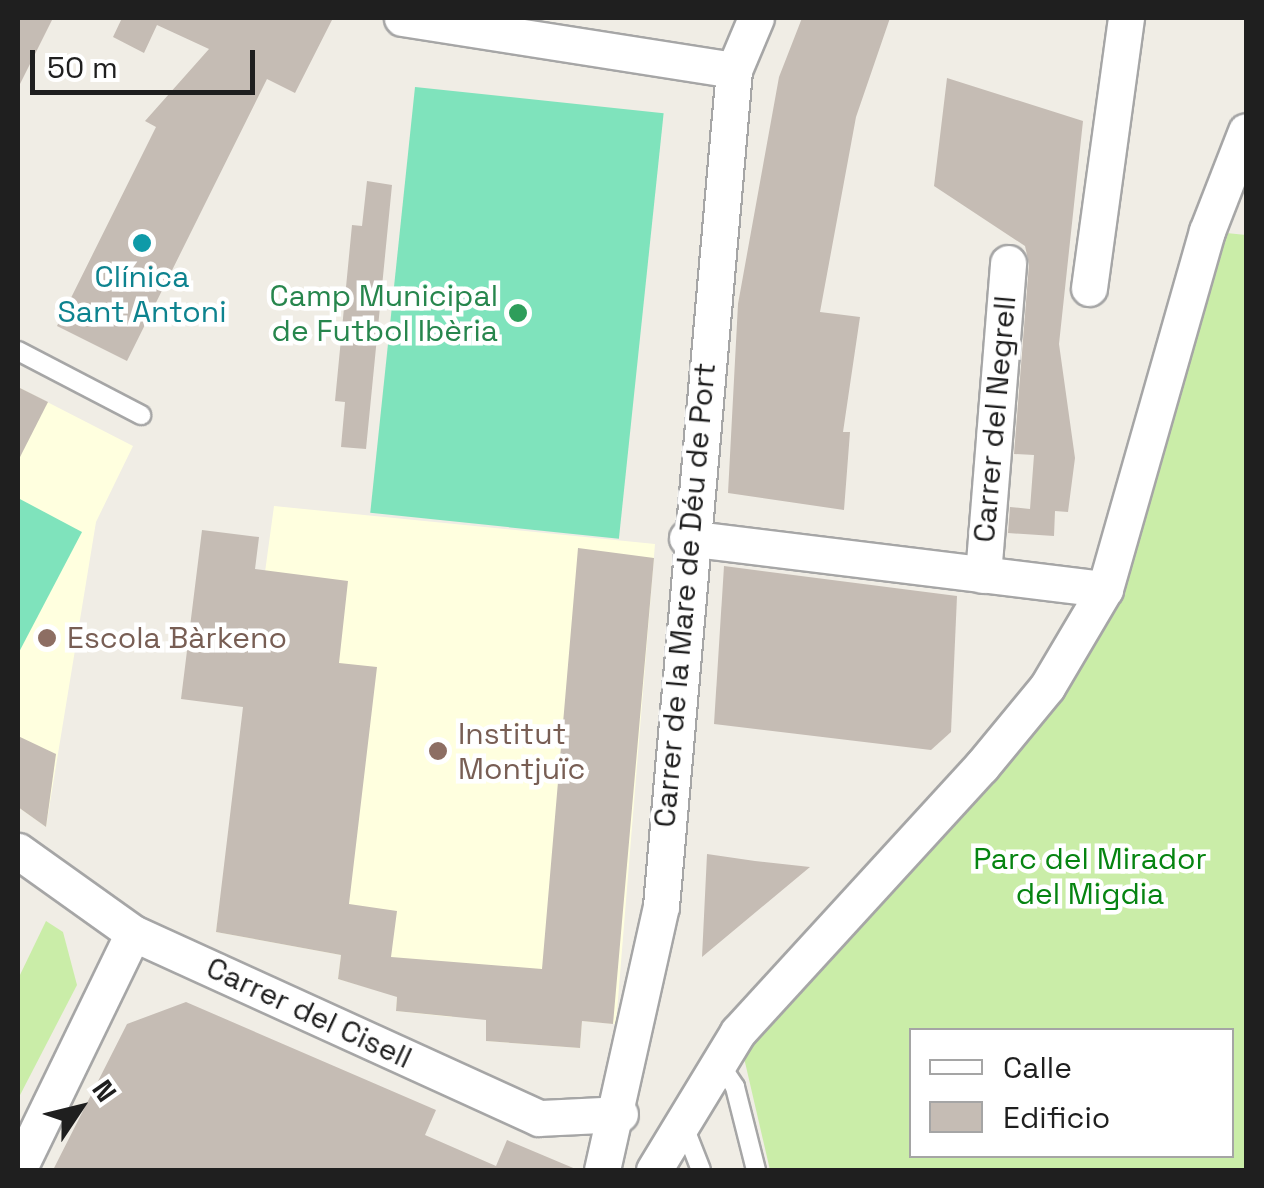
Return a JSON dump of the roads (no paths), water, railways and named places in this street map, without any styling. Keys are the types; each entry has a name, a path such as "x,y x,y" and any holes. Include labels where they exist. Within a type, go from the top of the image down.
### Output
{"street":[{"path":"402,18 734,70"},
{"name":"Carrer de la Mare de Déu de Port","path":"602,1170 620,1114 661,906 688,538 734,70 756,18"},
{"path":"1089,288 1126,18"},
{"path":"654,1170 738,1032 1003,740 1105,589 1207,231 1246,132"},
{"name":"Carrer del Negrell","path":"983,575 1008,264"},
{"path":"688,538 1105,589"},
{"name":"Carrer del Cisell","path":"18,850 133,932 540,1118 620,1114"},
{"path":"18,1170 133,932"}],"lane":[{"path":"18,351 141,415"},
{"path":"719,1063 735,1087 756,1170"},
{"path":"683,1124 701,1170"}],"place":[{"name":"Clínica Sant Antoni","path":"142,243"},
{"name":"Camp Municipal de Futbol Ibèria","path":"518,313"},
{"name":"Escola Bàrkeno","path":"47,638"},
{"name":"Institut Montjuïc","path":"438,751"}],"park label":[{"name":"Parc del Mirador del Migdia","path":"1090,876"}]}
